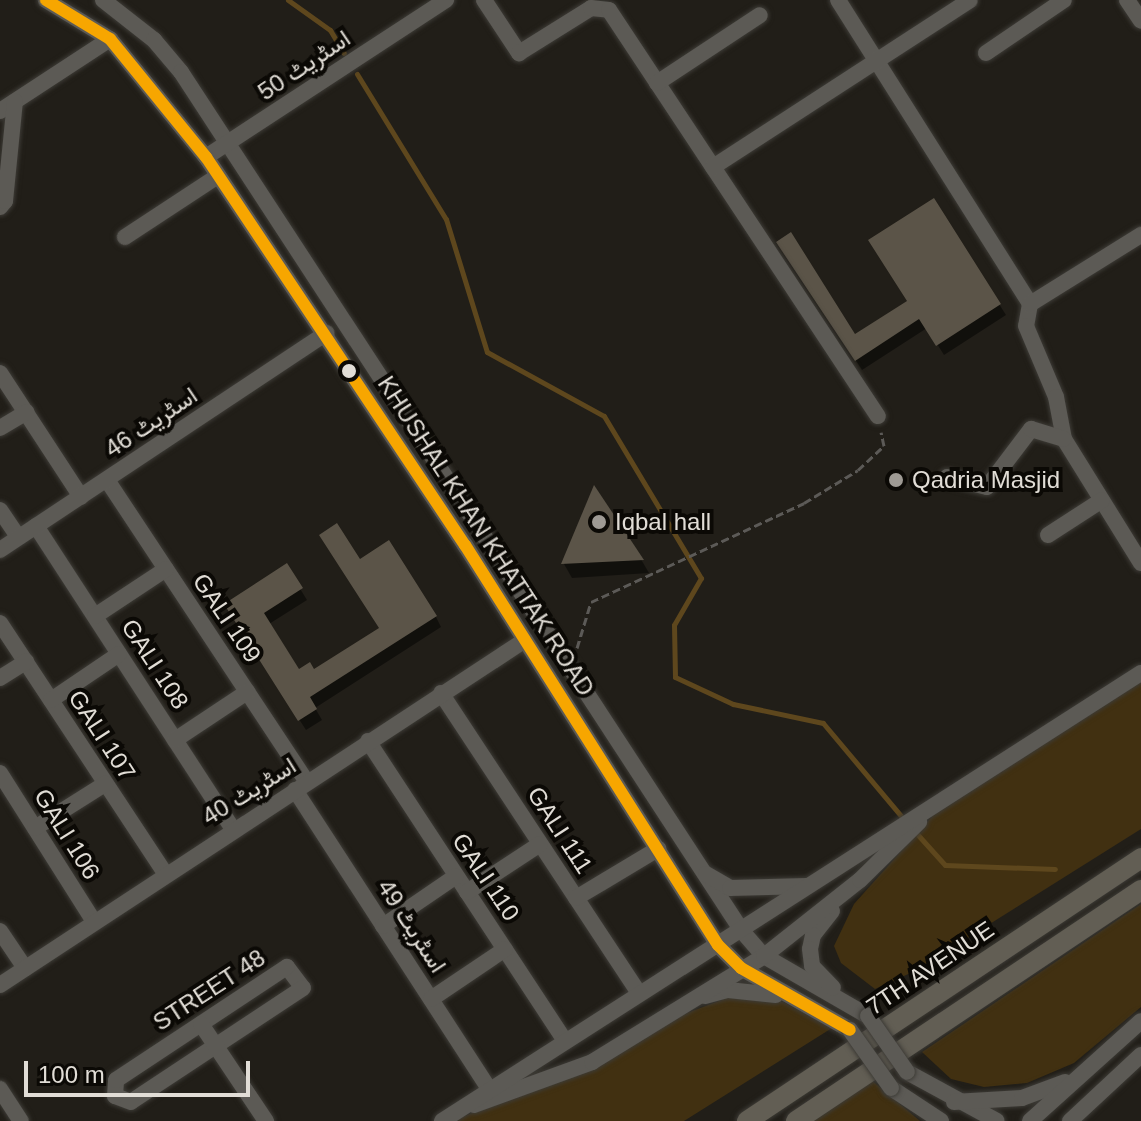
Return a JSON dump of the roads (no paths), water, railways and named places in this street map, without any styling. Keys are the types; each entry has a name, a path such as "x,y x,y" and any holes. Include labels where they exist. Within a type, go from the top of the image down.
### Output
{"main road":[{"name":"7TH AVENUE","path":"747,1121 1141,858"},
{"path":"796,1121 1141,890"}],"street":[{"name":"KHUSHAL KHAN KHATTAK ROAD","path":"46,0 110,39 206,157 327,333 465,545 718,945 741,968 823,1011 850,1030 891,1088 928,1117 941,1121"},
{"name":"KHUSHAL KHAN KHATTAK ROAD","path":"103,0 154,40 229,144 742,931 764,956 868,1016 907,1072 954,1102"},
{"name":"اسٹریٹ 50","path":"206,157 446,0"},
{"path":"484,0 519,53 591,8 609,10 878,416"},
{"path":"838,0 1030,304 1026,326 1056,397 1064,439 1141,563"},
{"path":"713,167 970,0"},
{"path":"986,53 1064,0"},
{"path":"1127,0 1141,21"},
{"path":"657,83 760,15"},
{"path":"0,111 110,39"},
{"path":"1,206 15,101"},
{"path":"125,237 218,176"},
{"path":"1030,304 1141,235"},
{"name":"اسٹریٹ 46","path":"0,550 327,333"},
{"path":"0,373 81,497"},
{"path":"0,428 27,412"},
{"path":"947,477 987,487 995,483 1031,429 1064,439"},
{"name":"GALI 109","path":"107,480 247,692 301,786"},
{"path":"1048,535 1102,500"},
{"path":"0,510 18,537"},
{"name":"GALI 108","path":"36,526 233,829"},
{"path":"465,545 482,533"},
{"path":"95,616 166,569"},
{"name":"GALI 107","path":"0,623 165,873"},
{"name":"اسٹریٹ 40","path":"0,985 93,920 525,640"},
{"path":"51,700 119,654"},
{"path":"0,678 26,662"},
{"path":"442,1121 564,1039 742,931 943,798 1141,673"},
{"path":"175,740 247,692"},
{"name":"GALI 111","path":"441,693 639,993"},
{"name":"GALI 110","path":"368,741 564,1039"},
{"name":"GALI 106","path":"0,773 6,796 35,828 93,920"},
{"path":"35,828 105,784"},
{"name":"اسٹریٹ 49","path":"301,786 383,926 489,1089"},
{"path":"853,1006 812,966 810,949 822,922 943,798"},
{"path":"467,892 540,844"},
{"path":"576,898 658,849"},
{"path":"704,874 730,888 809,886"},
{"path":"383,926 456,876"},
{"path":"461,1109 592,1062 686,1001 764,956 860,880"},
{"path":"0,931 25,968"},
{"path":"431,999 505,949"},
{"name":"STREET 48","path":"291,967 305,986 216,1047 131,1102 115,1096 116,1080 291,967"},
{"path":"686,1001 728,990 756,990 823,1011"},
{"path":"1030,1121 1141,1021"},
{"path":"201,1024 266,1121"},
{"path":"1070,1121 1141,1055"},
{"path":"954,1102 1022,1098 1084,1072"},
{"path":"0,1089 21,1121"},
{"path":"954,1102 997,1121"}],"waterway":[{"path":"288,0 330,30 344,53"},
{"path":"357,74 446,219 487,352 604,416 701,578 674,625 675,677 733,704 823,723 901,816"},
{"path":"918,835 945,865 1055,869"}],"place":[{"name":"Qadria Masjid","path":"896,480"},
{"name":"Iqbal hall","path":"599,522"}]}
